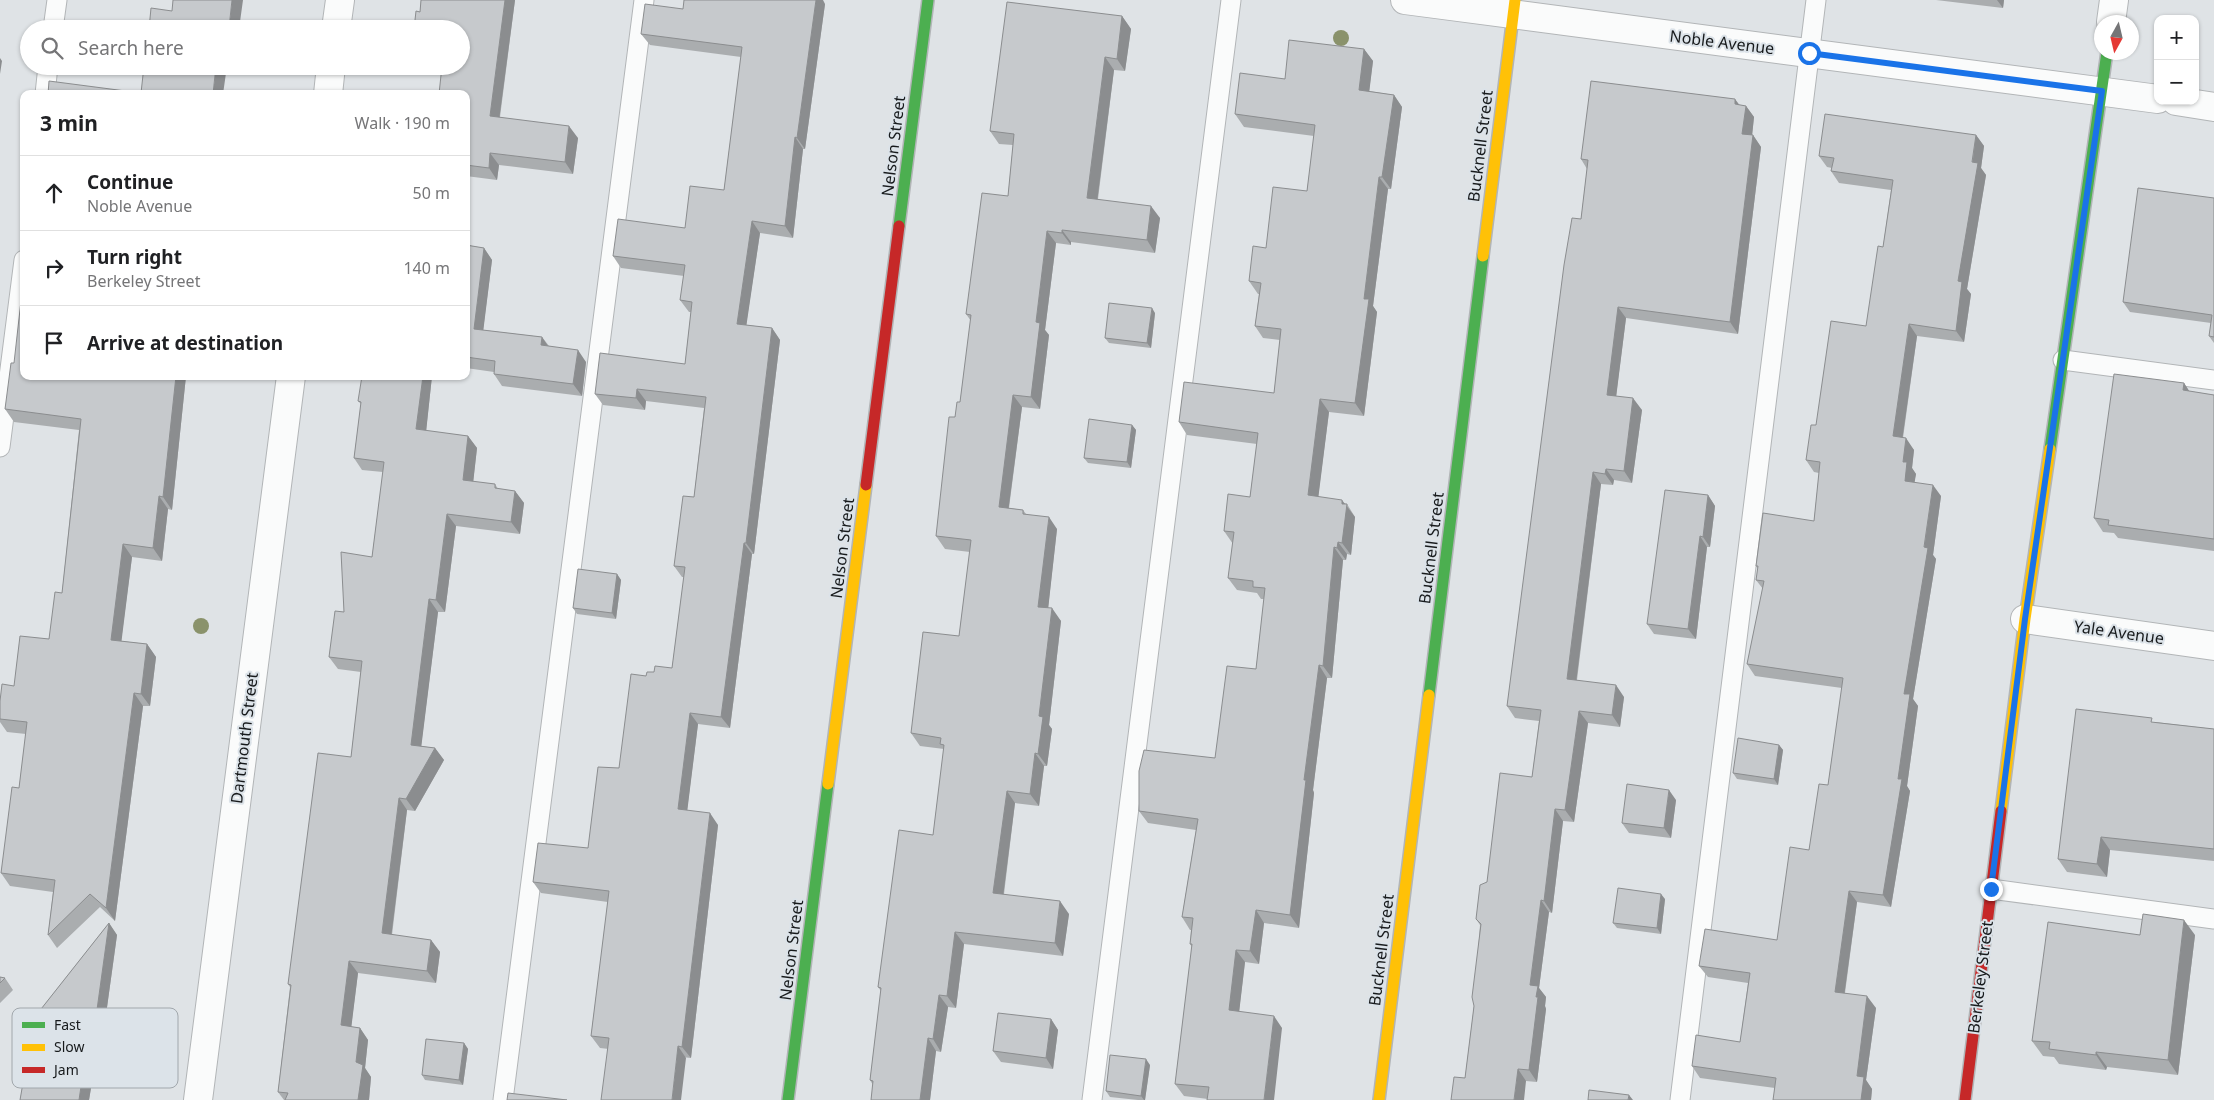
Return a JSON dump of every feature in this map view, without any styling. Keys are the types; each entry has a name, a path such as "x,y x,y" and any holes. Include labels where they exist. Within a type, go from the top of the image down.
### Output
{"street":[{"path":"337,20 340,0"},
{"name":"Nelson Street","path":"788,1100 928,0"},
{"name":"Noble Avenue","path":"1405,0 1514,7 1809,53 2154,98"},
{"path":"2112,15 2114,0"},
{"name":"Bucknell Street","path":"1379,1100 1514,7"},
{"name":"Berkeley Street","path":"1965,1100 2025,619 2106,60"},
{"path":"328,90 330,75"},
{"path":"2199,104 2214,106"},
{"name":"Dartmouth Street","path":"198,1100 290,380"},
{"name":"Yale Avenue","path":"2025,619 2214,646"}],"lane":[{"path":"54,20 57,0"},
{"path":"503,1100 644,0"},
{"path":"1092,1100 1230,0"},
{"path":"1680,1100 1816,0"},
{"path":"45,90 47,75"},
{"path":"0,448 20,291"},
{"path":"2063,360 2214,380"},
{"path":"1991,889 2214,919"}],"building":[{"path":"173,0 232,0 230,20 150,20 151,8 172,11"},
{"path":"421,0 505,0 490,116 569,126 565,162 490,153 489,168 470,166 470,90 439,90 441,75 470,75 470,20 415,20 416,11 420,12"},
{"path":"684,0 816,0 797,138 795,137 785,226 752,221 737,324 772,328 746,543 744,543 721,717 690,713 678,809 710,813 682,1047 678,1046 672,1100 601,1100 609,1038 591,1036 609,891 533,882 538,843 588,848 598,767 619,768 631,674 646,676 647,672 654,672 655,666 672,668 685,567 674,566 683,496 694,497 706,397 637,389 636,398 595,394 600,353 685,364 692,302 680,300 685,265 613,256 618,219 685,228 690,186 724,190 742,47 641,34 645,4 683,9"},
{"path":"1007,2 1122,16 1117,59 1105,57 1087,198 1151,206 1147,240 1062,230 1062,233 1047,231 1036,322 1040,323 1031,397 1013,395 999,507 1023,510 1023,514 1049,517 1038,607 1052,608 1039,716 1043,717 1038,754 1035,753 1030,794 1007,791 993,893 1060,901 1055,943 955,932 947,996 939,995 933,1039 928,1038 920,1100 871,1100 873,1081 870,1080 881,988 878,987 899,830 933,835 944,745 940,744 941,738 911,733 923,632 959,636 971,540 936,536 949,417 955,417 957,402 960,402 971,315 966,314 982,193 1008,196 1014,134 990,131"},
{"path":"1289,40 1364,49 1359,90 1394,95 1382,177 1379,177 1364,299 1369,299 1355,403 1320,399 1308,495 1342,500 1342,504 1347,504 1342,543 1338,542 1337,548 1334,547 1323,666 1319,665 1304,780 1306,780 1290,915 1256,910 1250,951 1236,950 1229,1010 1274,1016 1264,1100 1207,1100 1209,1087 1175,1084 1192,944 1190,944 1193,918 1182,917 1198,819 1139,811 1139,771 1144,750 1215,758 1227,666 1256,669 1265,588 1253,587 1253,581 1228,578 1234,532 1224,531 1228,494 1250,497 1258,433 1179,422 1184,382 1274,393 1281,329 1255,326 1261,283 1249,281 1253,246 1266,248 1273,187 1307,191 1315,125 1235,114 1240,73 1285,79"},
{"path":"143,75 215,75 213,90 141,90"},
{"path":"49,81 118,90 48,90"},
{"path":"1591,81 1735,99 1735,104 1746,106 1742,134 1753,135 1730,322 1618,307 1607,395 1633,398 1624,471 1606,469 1605,474 1593,472 1567,679 1616,685 1612,715 1579,711 1565,810 1555,809 1544,901 1541,900 1530,985 1538,986 1536,997 1538,997 1529,1070 1518,1069 1514,1100 1451,1100 1454,1077 1465,1078 1474,1006 1472,997 1481,924 1476,919 1480,885 1487,882 1500,773 1532,777 1541,710 1507,706 1564,265 1572,218 1581,219 1588,160 1581,159"},
{"path":"1825,114 1976,135 1972,162 1978,163 1958,281 1962,282 1956,331 1909,324 1893,436 1906,438 1903,462 1907,462 1905,481 1933,485 1924,547 1928,548 1904,694 1910,694 1898,779 1902,779 1883,895 1849,891 1835,992 1867,996 1857,1076 1864,1077 1861,1100 1773,1100 1776,1078 1692,1066 1696,1035 1740,1042 1750,973 1699,966 1705,929 1777,940 1790,847 1809,850 1819,784 1828,785 1843,678 1747,664 1764,581 1756,580 1763,513 1814,521 1820,462 1806,460 1811,425 1816,425 1831,321 1866,326 1878,246 1883,247 1893,180 1831,171 1834,158 1819,156"},
{"path":"2138,188 2214,198 2214,337 2209,336 2212,315 2123,302"},
{"path":"470,246 484,248 474,329 542,337 541,345 578,350 573,384 494,374 495,361 470,358"},
{"path":"1109,303 1152,308 1147,343 1105,338"},
{"path":"20,310 20,380 176,380 163,497 159,496 153,548 123,544 111,640 147,644 141,694 134,693 106,908 90,894 48,935 55,880 1,873 12,787 19,788 27,722 0,719 0,701 2,684 14,686 20,636 49,639 55,592 62,593 81,419 5,409 11,363 14,363"},
{"path":"2114,374 2184,383 2183,390 2214,395 2214,539 2108,525 2109,520 2094,518"},
{"path":"361,380 422,380 416,429 468,436 463,480 495,484 495,488 515,491 511,522 447,514 436,600 429,599 411,745 435,748 406,799 399,798 382,933 431,940 427,971 349,961 341,1025 360,1028 356,1062 363,1065 358,1100 285,1100 288,1093 278,1092 291,985 288,984 318,753 351,757 362,661 329,657 335,611 344,612 341,552 372,557 384,462 354,458 361,402 358,401"},
{"path":"1089,419 1132,425 1127,462 1084,458"},
{"path":"1665,490 1708,495 1703,537 1700,536 1688,629 1647,624"},
{"path":"578,569 617,574 612,613 573,608"},
{"path":"2076,709 2152,718 2151,722 2214,729 2214,849 2101,837 2097,864 2058,859"},
{"path":"1738,738 1779,745 1774,779 1733,773"},
{"path":"1627,784 1669,790 1664,828 1622,823"},
{"path":"1618,888 1661,894 1657,928 1613,923"},
{"path":"2143,914 2184,920 2168,1060 2096,1052 2096,1055 2049,1049 2050,1042 2032,1041 2048,922 2140,935"},
{"path":"109,923 97,1008 42,1008"},
{"path":"998,1013 1051,1019 1046,1058 993,1051"},
{"path":"426,1039 464,1043 459,1080 422,1075"},
{"path":"1110,1055 1146,1059 1141,1096 1106,1091"},
{"path":"22,1088 81,1088 79,1100 20,1100"},
{"path":"1589,1090 1629,1095 1628,1100 1588,1100"},
{"path":"508,1093 567,1100 507,1100"}],"traffic: fast":[{"path":"899,226 928,0"},
{"path":"2050,449 2106,60"},
{"path":"1429,695 1483,256"},
{"path":"788,1100 828,784"}],"traffic: slow":[{"path":"1483,256 1515,0"},
{"path":"2001,811 2025,619 2050,449"},
{"path":"828,784 866,485"},
{"path":"1379,1100 1429,695"}],"traffic: jam":[{"path":"866,485 899,226"},
{"path":"1965,1100 2001,811"}],"route":[{"path":"1809,53 2102,91 2025,619 1991,889"}]}
